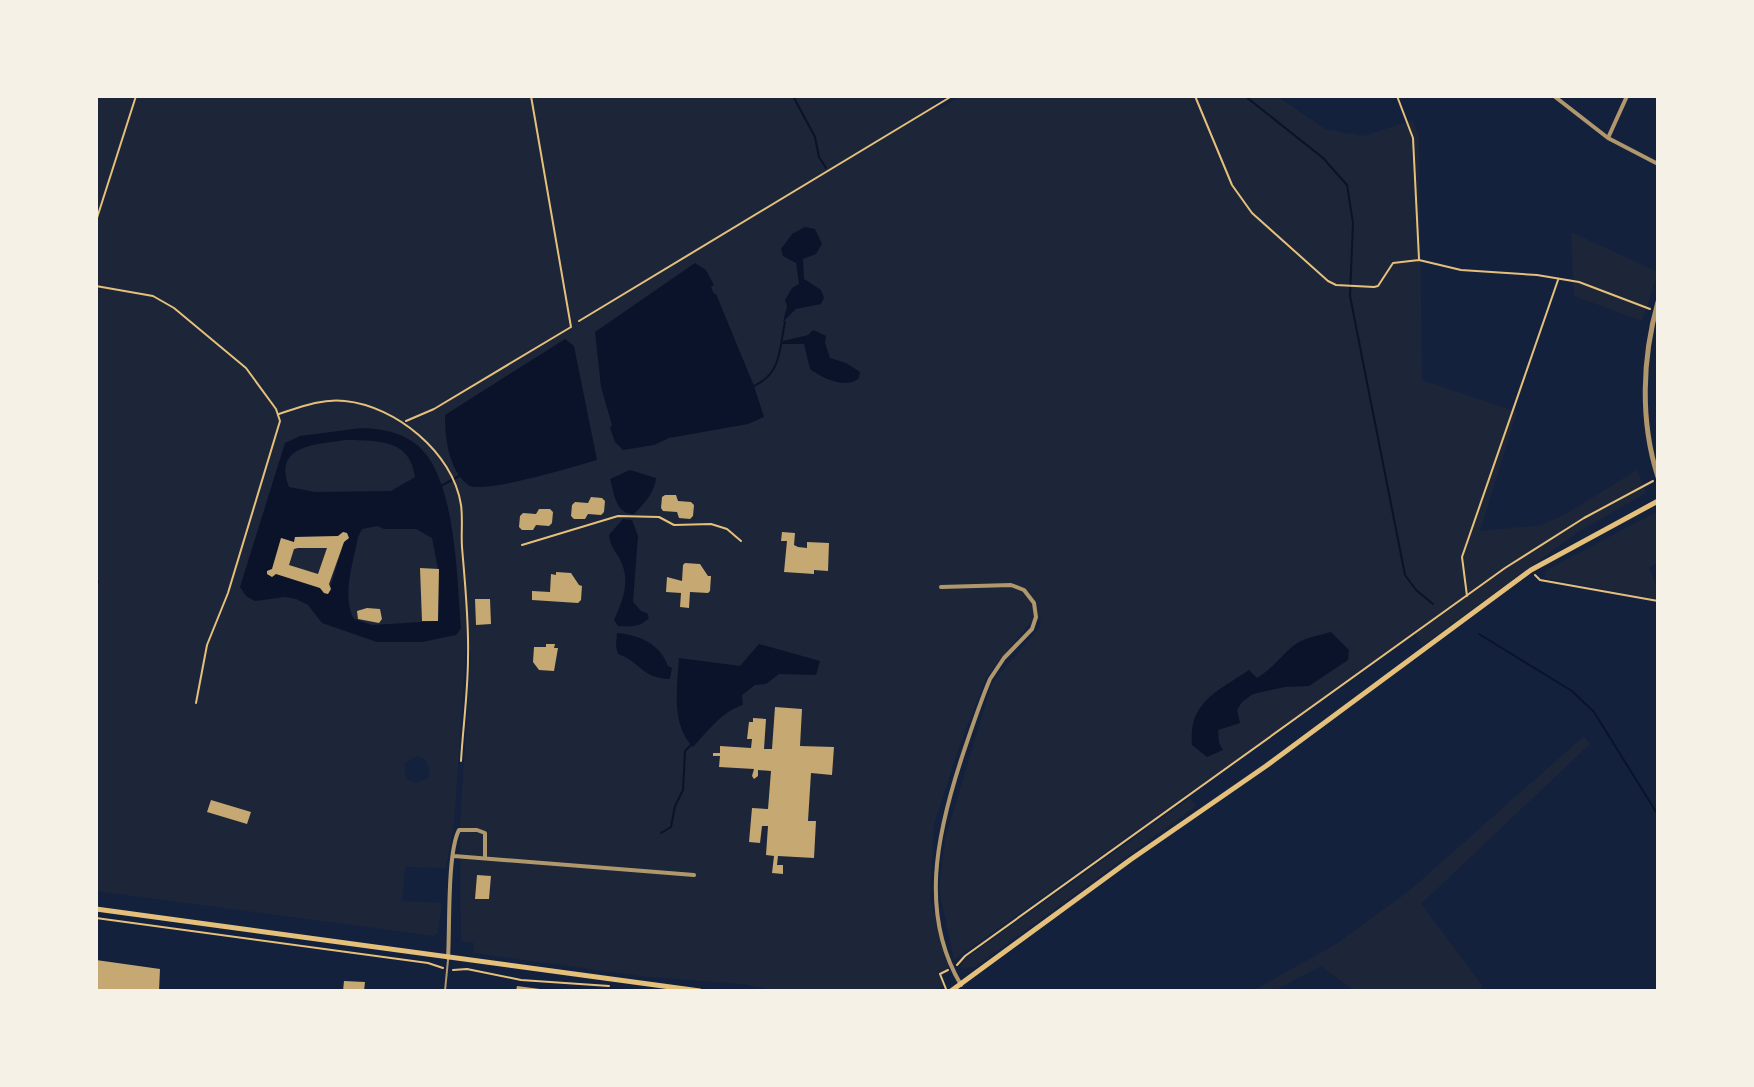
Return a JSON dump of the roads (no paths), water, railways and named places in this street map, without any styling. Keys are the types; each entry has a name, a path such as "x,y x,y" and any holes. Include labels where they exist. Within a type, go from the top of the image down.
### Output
{"main road":[{"path":"949,991 1266,766 1531,570 1658,501"},
{"path":"96,909 700,991"},
{"path":"961,985 966,991"}],"street":[{"path":"1554,96 1608,138 1658,164"},
{"path":"1608,138 1627,96"},
{"path":"1658,302 1646,383 1646,426 1658,478"},
{"path":"941,587 1011,585 1024,590 1031,597 1036,611 1032,629 1004,658 990,679 941,826 935,888 940,926 952,969 961,985"},
{"path":"448,958 454,856 459,830 485,833 485,859"},
{"path":"454,856 694,875"}],"lane":[{"path":"445,991 448,958"}],"waterway":[{"path":"793,96 815,137 819,157 826,168"},
{"path":"1245,96 1323,158 1347,185 1353,223 1350,296 1405,575 1416,590 1433,604"},
{"path":"754,386 775,367 785,322"},
{"path":"441,486 461,475"},
{"path":"96,588 98,581"},
{"path":"1479,634 1572,691 1594,712 1658,815"},
{"path":"661,833 671,827 675,806 683,790 685,751 691,745"}]}
